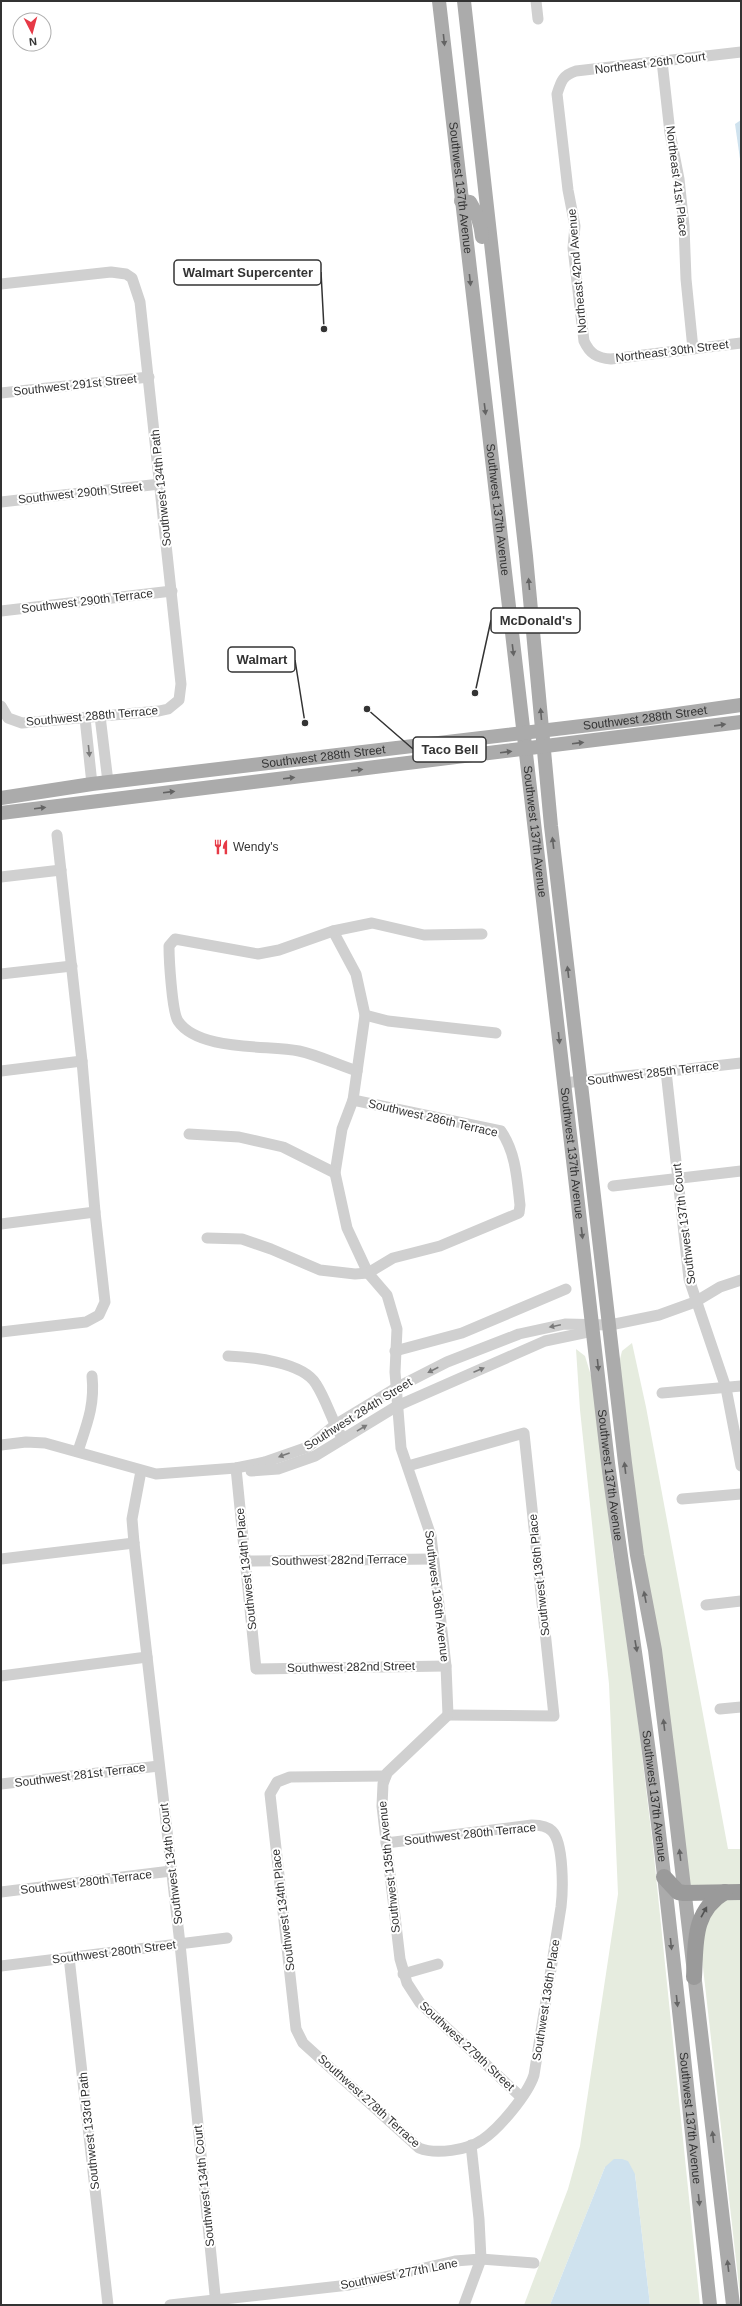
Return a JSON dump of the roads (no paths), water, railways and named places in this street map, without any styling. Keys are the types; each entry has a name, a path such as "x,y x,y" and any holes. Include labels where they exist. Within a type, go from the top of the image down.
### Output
{"highway":[{"path":"664,1877 678,1892 741,1892"},
{"path":"694,1977 696,1932 702,1912 714,1898 725,1892"}],"main road":[{"name":"Southwest 137th Avenue","path":"439,1 612,1493 621,1559 637,1652 664,1877 710,2305"},
{"name":"Southwest 137th Avenue","path":"464,1 526,556 542,731 560,897 629,1493 637,1555 654,1650 733,2305"},
{"path":"461,201 470,202 478,217 486,266 492,323 501,337"},
{"name":"Southwest 288th Street","path":"3,797 108,782 542,731 741,705"},
{"name":"Southwest 288th Street","path":"1,813 525,750 741,722"},
{"path":"544,899 560,897"}],"street":[{"path":"536,1 538,19"},
{"name":"Northeast 26th Court","path":"562,80 568,73 576,71 741,52"},
{"name":"Northeast 41st Place","path":"662,61 670,133 679,179 684,226 686,279 693,349"},
{"name":"Northeast 42nd Avenue","path":"562,80 557,94 568,190 575,226 573,248 584,341 594,356 602,358"},
{"name":"Southwest 134th Path","path":"1,284 112,272 126,274 132,278 140,302 182,684 179,700"},
{"name":"Northeast 30th Street","path":"602,358 741,343"},
{"name":"Southwest 291st Street","path":"1,393 148,377"},
{"name":"Southwest 290th Street","path":"1,502 160,484"},
{"name":"Southwest 290th Terrace","path":"1,611 172,591"},
{"name":"Southwest 288th Terrace","path":"3,711 14,722 22,723 160,711 168,709 179,700"},
{"path":"100,716 108,782"},
{"path":"85,718 92,784"},
{"path":"1,1332 86,1322 94,1319 103,1311 105,1296 95,1212 82,1062 57,835"},
{"path":"1,877 61,870"},
{"path":"357,1071 300,1052 211,1041 188,1032 177,1020 169,961 169,946 176,939 258,954 279,950 333,931 372,923 424,935 482,934"},
{"name":"Southwest 136th Avenue","path":"333,931 356,974 365,1015 353,1100 342,1129 335,1174 347,1228 368,1273 387,1295 397,1329 395,1350 396,1388 401,1448 431,1536 446,1666 448,1715"},
{"path":"1,974 72,966"},
{"path":"365,1015 388,1021 496,1033"},
{"path":"1,1071 82,1062"},
{"name":"Southwest 285th Terrace","path":"564,1083 741,1062"},
{"name":"Southwest 137th Court","path":"666,1071 689,1279 695,1302 726,1388 741,1466"},
{"name":"Southwest 286th Terrace","path":"353,1100 501,1131 508,1141 513,1156 520,1205 519,1213 440,1246 393,1258 368,1273"},
{"path":"189,1134 239,1137 283,1147 335,1174"},
{"path":"613,1186 741,1171"},
{"path":"1,1224 95,1212"},
{"path":"207,1238 242,1239 320,1270 355,1274 368,1273"},
{"name":"Southwest 284th Street","path":"1,1445 26,1442 45,1442 141,1471 156,1474 236,1468 265,1462 308,1447 335,1426 396,1388 447,1362 520,1334 565,1324 610,1326 659,1315 695,1302 720,1287 741,1280"},
{"path":"395,1350 462,1333 566,1289"},
{"name":"Southwest 284th Street","path":"236,1468 252,1471 278,1469 315,1456 397,1406 545,1341 588,1332 593,1326"},
{"path":"228,1356 255,1357 307,1372 317,1384 335,1426 343,1439"},
{"path":"78,1451 92,1409 94,1397 92,1376"},
{"path":"662,1393 741,1386"},
{"name":"Southwest 136th Place","path":"408,1466 524,1433 554,1716 448,1715"},
{"name":"Southwest 134th Place","path":"236,1468 256,1669"},
{"name":"Southwest 134th Court","path":"141,1471 132,1519 134,1543 180,1944 216,2303"},
{"path":"682,1499 741,1494"},
{"path":"1,1559 134,1543"},
{"name":"Southwest 282nd Terrace","path":"245,1562 433,1559"},
{"path":"706,1605 741,1601"},
{"path":"1,1676 147,1657"},
{"name":"Southwest 282nd Street","path":"256,1669 446,1666"},
{"path":"720,1709 741,1707"},
{"name":"Southwest 135th Avenue","path":"403,1974 386,1844 382,1798 386,1776 396,1763 448,1715"},
{"name":"Southwest 281st Terrace","path":"1,1784 159,1766"},
{"name":"Southwest 134th Place","path":"298,2036 270,1798 274,1785 285,1778 299,1776 386,1776"},
{"name":"Southwest 280th Terrace","path":"386,1844 532,1825 542,1826 552,1831"},
{"name":"Southwest 136th Place","path":"471,2145 488,2136 521,2097 532,2081 561,1907 562,1888 559,1847 552,1831"},
{"name":"Southwest 280th Terrace","path":"1,1892 172,1871"},
{"name":"Southwest 280th Street","path":"1,1966 227,1938"},
{"name":"Southwest 133rd Path","path":"69,1957 108,2305"},
{"path":"403,1974 438,1964"},
{"name":"Southwest 279th Street","path":"403,1974 411,1991 420,2003 521,2097"},
{"name":"Southwest 278th Terrace","path":"298,2036 303,2043 419,2148 435,2151 471,2145"},
{"path":"464,2305 481,2259 477,2196 471,2145"},
{"name":"Southwest 277th Lane","path":"170,2305 216,2303 349,2285 455,2261 481,2259 534,2263"}],"water":[{"path":"741,120 741,166 735,124"},
{"path":"614,2159 628,2161 635,2174 650,2305 550,2305 605,2167"}],"place":[{"name":"Walmart Supercenter","path":"324,329"},
{"name":"McDonald's","path":"475,693"},
{"name":"Taco Bell","path":"367,709"},
{"name":"Walmart","path":"305,723"},
{"name":"Wendy's","path":"221,847"}]}
